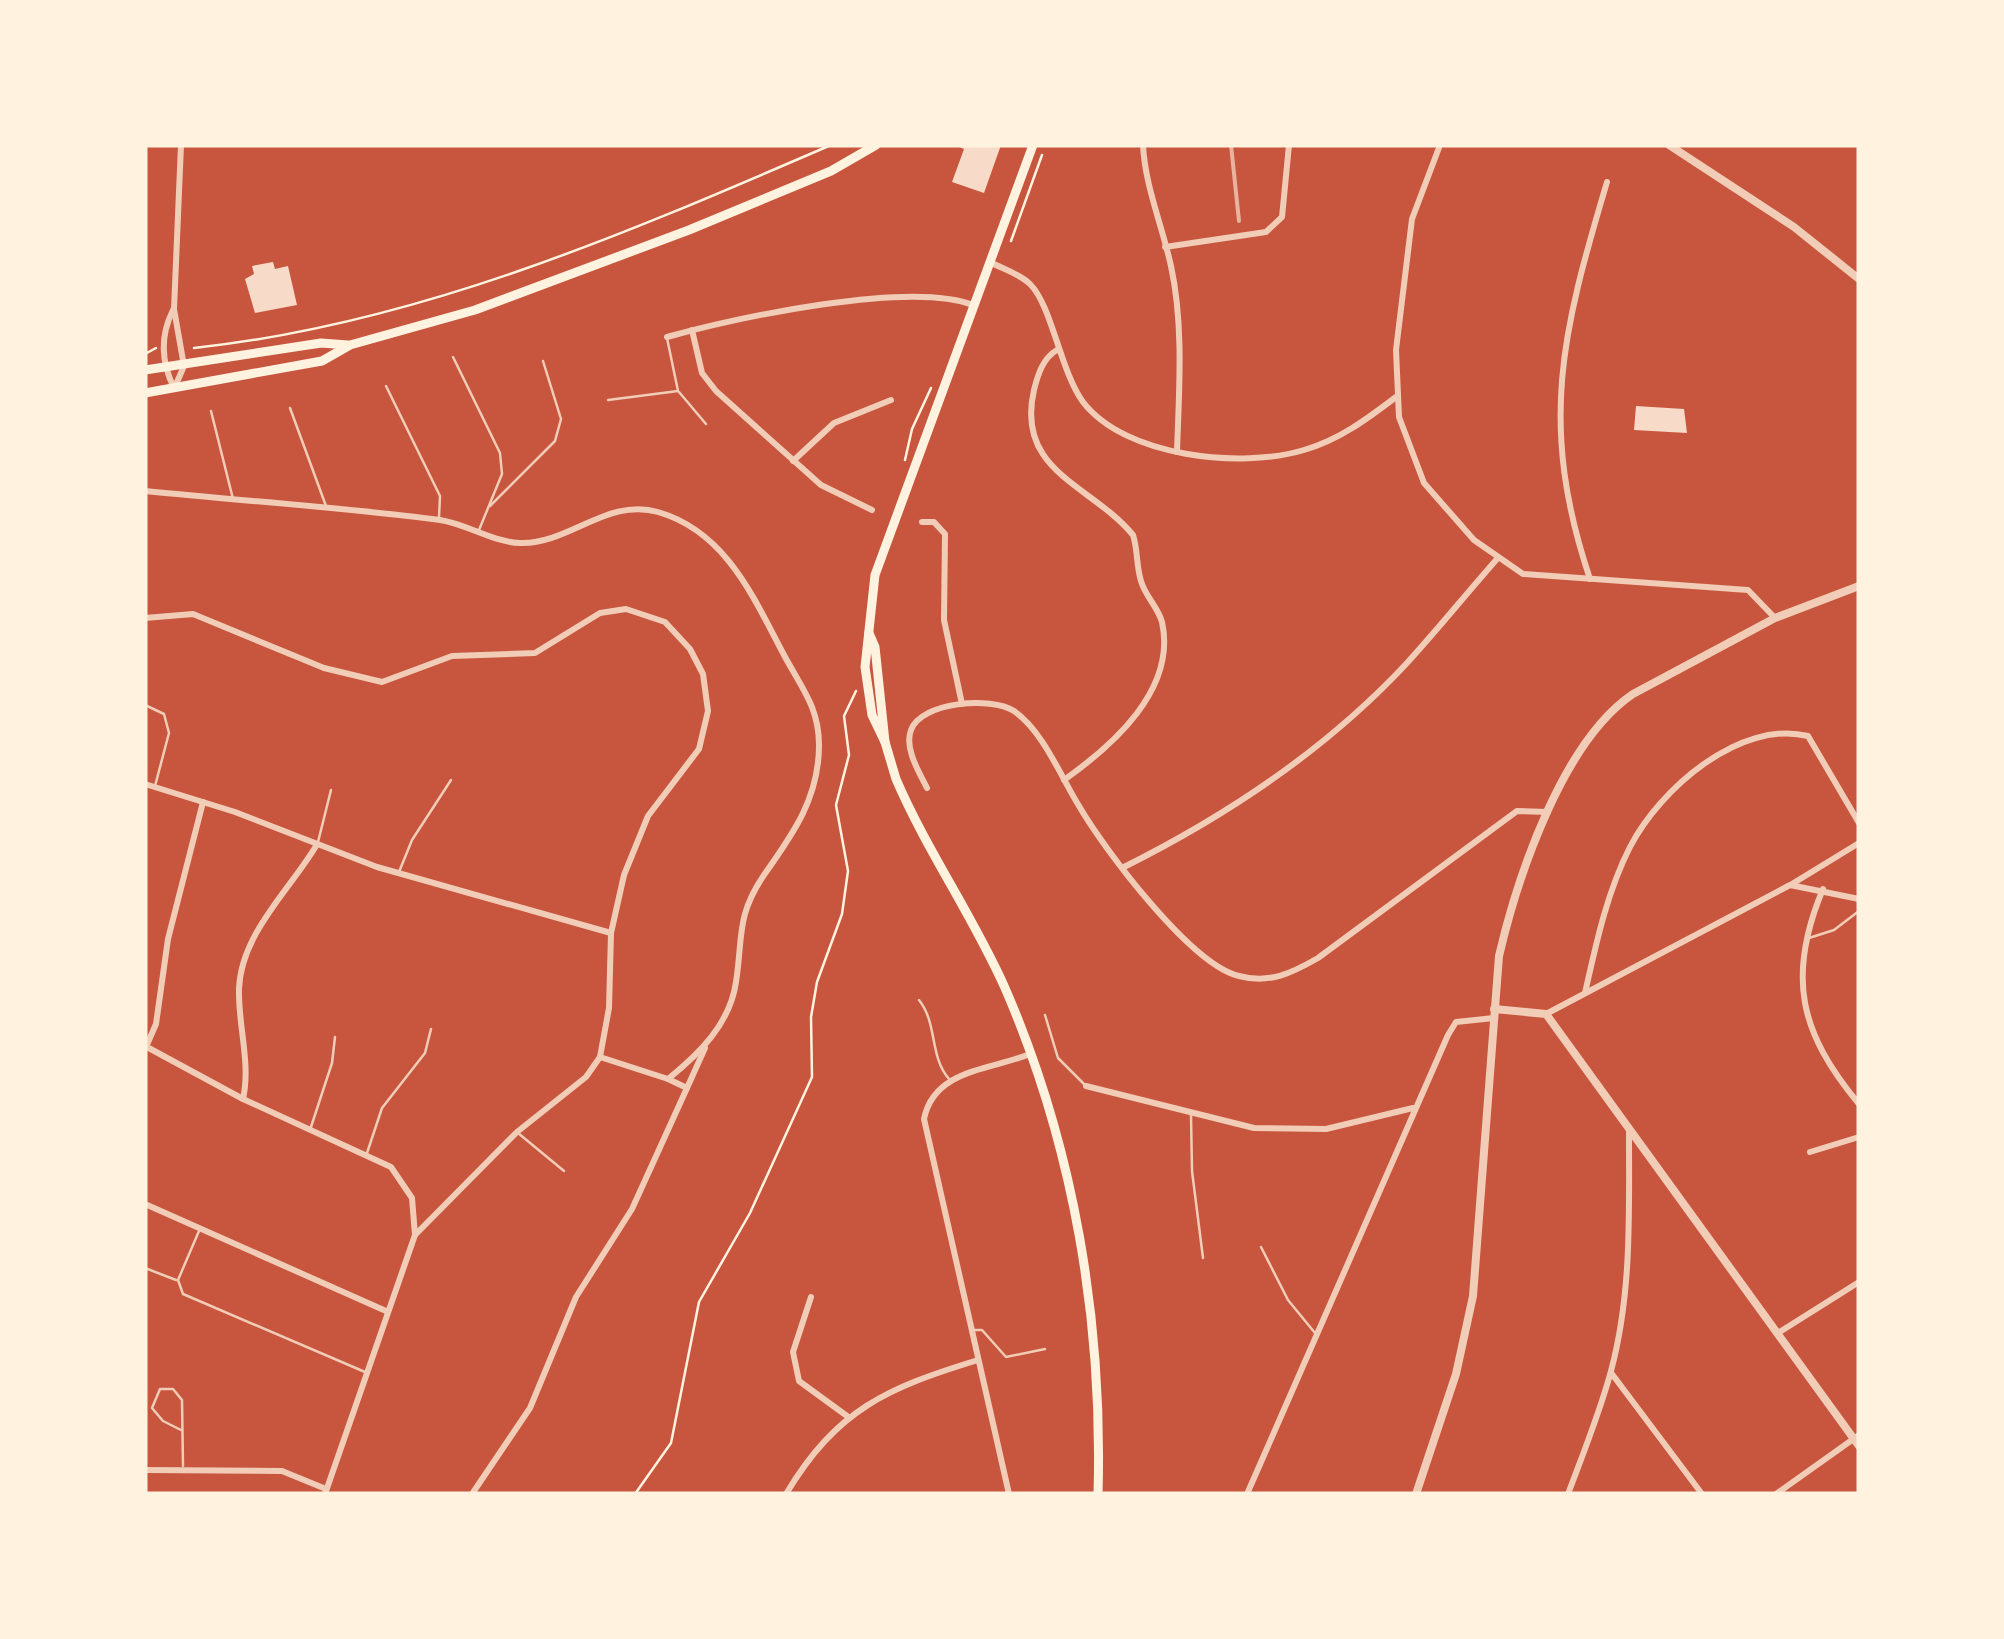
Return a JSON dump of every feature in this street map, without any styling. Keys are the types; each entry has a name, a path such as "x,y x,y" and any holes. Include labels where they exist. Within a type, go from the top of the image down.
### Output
{"main road":[{"path":"145,393 322,361 350,345 448,318 582,273 832,171 876,145"},
{"path":"1033,145 881,552 869,633 875,647 885,742 904,798 978,934 1030,1054 1065,1169 1088,1292 1098,1402 1098,1494"},
{"path":"145,370 320,344 350,345"}],"street":[{"path":"174,388 184,366 174,309 181,145"},
{"path":"1142,145 1144,168 1166,247 1177,322 1176,452"},
{"path":"1166,247 1266,232 1277,226 1289,145"},
{"path":"1440,145 1412,219 1402,270 1396,397 1405,440 1424,483 1455,520 1497,559 1524,574 1748,590 1775,618"},
{"path":"1669,145 1794,227 1859,279"},
{"path":"1590,579 1569,499 1559,409 1566,329 1608,182"},
{"path":"989,262 1032,286 1080,398 1107,426 1142,443 1176,452 1232,456 1293,453 1340,436 1396,397"},
{"path":"667,337 892,296 936,296 973,304"},
{"path":"174,309 167,323 164,368 174,388"},
{"path":"692,330 707,381 821,485 872,510"},
{"path":"1057,350 1045,361 1032,399 1032,428 1040,452 1060,474 1133,535 1139,576 1163,628 1160,662 1142,706 1123,732 1064,780"},
{"path":"793,461 834,423 891,400"},
{"path":"145,491 439,520 526,543 624,510 646,509 671,516 713,546 747,582 810,695 819,744 814,784 793,838 745,908 738,932 732,998 706,1045 632,1210 576,1297 530,1408 472,1494"},
{"path":"922,522 934,522 945,534 944,620 962,704"},
{"path":"1124,868 1201,826 1320,742 1408,662 1497,559"},
{"path":"1416,1494 1456,1374 1473,1296 1494,1013 1506,925 1581,745 1612,708 1712,648 1775,618 1859,586"},
{"path":"145,618 184,613 203,616 336,672 382,682 452,656 535,652 607,610 639,611 665,622 690,650 702,674 706,722 693,760 642,827 624,875 612,933 609,1008 600,1057 586,1077 517,1132 415,1235"},
{"path":"927,788 909,743 910,731 921,716 988,701 1014,711 1064,780 1100,839 1176,930 1216,966 1240,976 1278,978 1345,940 1517,811 1550,812"},
{"path":"1585,994 1596,945 1632,844 1667,798 1729,749 1790,731 1808,736 1859,822"},
{"path":"145,784 398,873 612,933"},
{"path":"145,1470 282,1471 325,1492 415,1235 416,1219 408,1188 391,1166 244,1099 146,1046 156,1024 168,939 202,802"},
{"path":"1247,1494 1413,1108 1456,1022 1494,1013 1546,1014 1790,885 1859,844"},
{"path":"244,1099 246,1077 239,1005 244,959 316,846"},
{"path":"1790,885 1859,899"},
{"path":"1823,889 1808,938 1804,1000 1814,1041 1859,1104"},
{"path":"1546,1014 1629,1133 1857,1440 1776,1494"},
{"path":"668,1079 706,1045"},
{"path":"1008,1494 924,1119 933,1095 950,1080 1030,1054"},
{"path":"600,1057 687,1088"},
{"path":"1086,1086 1254,1128 1304,1130 1413,1108"},
{"path":"1568,1494 1611,1373 1626,1288 1629,1133"},
{"path":"1810,1152 1859,1137"},
{"path":"145,1204 386,1310"},
{"path":"1778,1334 1859,1282"},
{"path":"811,1297 793,1352 799,1380 846,1416"},
{"path":"786,1494 804,1465 846,1416 899,1386 978,1360"},
{"path":"1611,1373 1702,1494"}],"lane":[{"path":"667,337 678,391 706,424"},
{"path":"452,357 500,453 502,474 479,530"},
{"path":"489,508 555,441 561,420 542,360"},
{"path":"386,386 440,496 439,520"},
{"path":"608,400 678,391"},
{"path":"290,408 326,508"},
{"path":"210,412 233,500"},
{"path":"145,705 164,714 170,732 155,787"},
{"path":"398,873 412,840 451,780"},
{"path":"316,846 331,790"},
{"path":"1808,938 1834,930 1859,911"},
{"path":"918,1000 932,1032 936,1062 950,1080"},
{"path":"1044,1015 1058,1058 1086,1086"},
{"path":"367,1153 382,1108 425,1053 431,1028"},
{"path":"310,1131 332,1063 335,1036"},
{"path":"1191,1112 1192,1172 1203,1258"},
{"path":"517,1132 564,1171"},
{"path":"200,1230 178,1280 183,1294 365,1372"},
{"path":"1261,1247 1288,1300 1316,1334"},
{"path":"145,1268 178,1280"},
{"path":"972,1330 982,1330 1006,1357 1044,1350"},
{"path":"181,1430 163,1421 152,1408 160,1389 172,1389 182,1400 183,1473"}],"path":[{"path":"194,348 300,331 486,282 591,246 832,145"},
{"path":"145,354 152,348"},
{"path":"635,1494 671,1442 698,1302 750,1213 812,1077 810,1017 817,982 842,914 848,872 836,805 849,755 844,716 850,695 858,690"}],"building":[{"path":"955,145 1001,145 984,193 952,182 964,149"},
{"path":"273,262 275,269 288,266 297,305 255,313 245,279 254,274 252,266"},
{"path":"1636,406 1684,409 1687,433 1634,430"}],"railway":[{"path":"1231,145 1239,221"}]}
